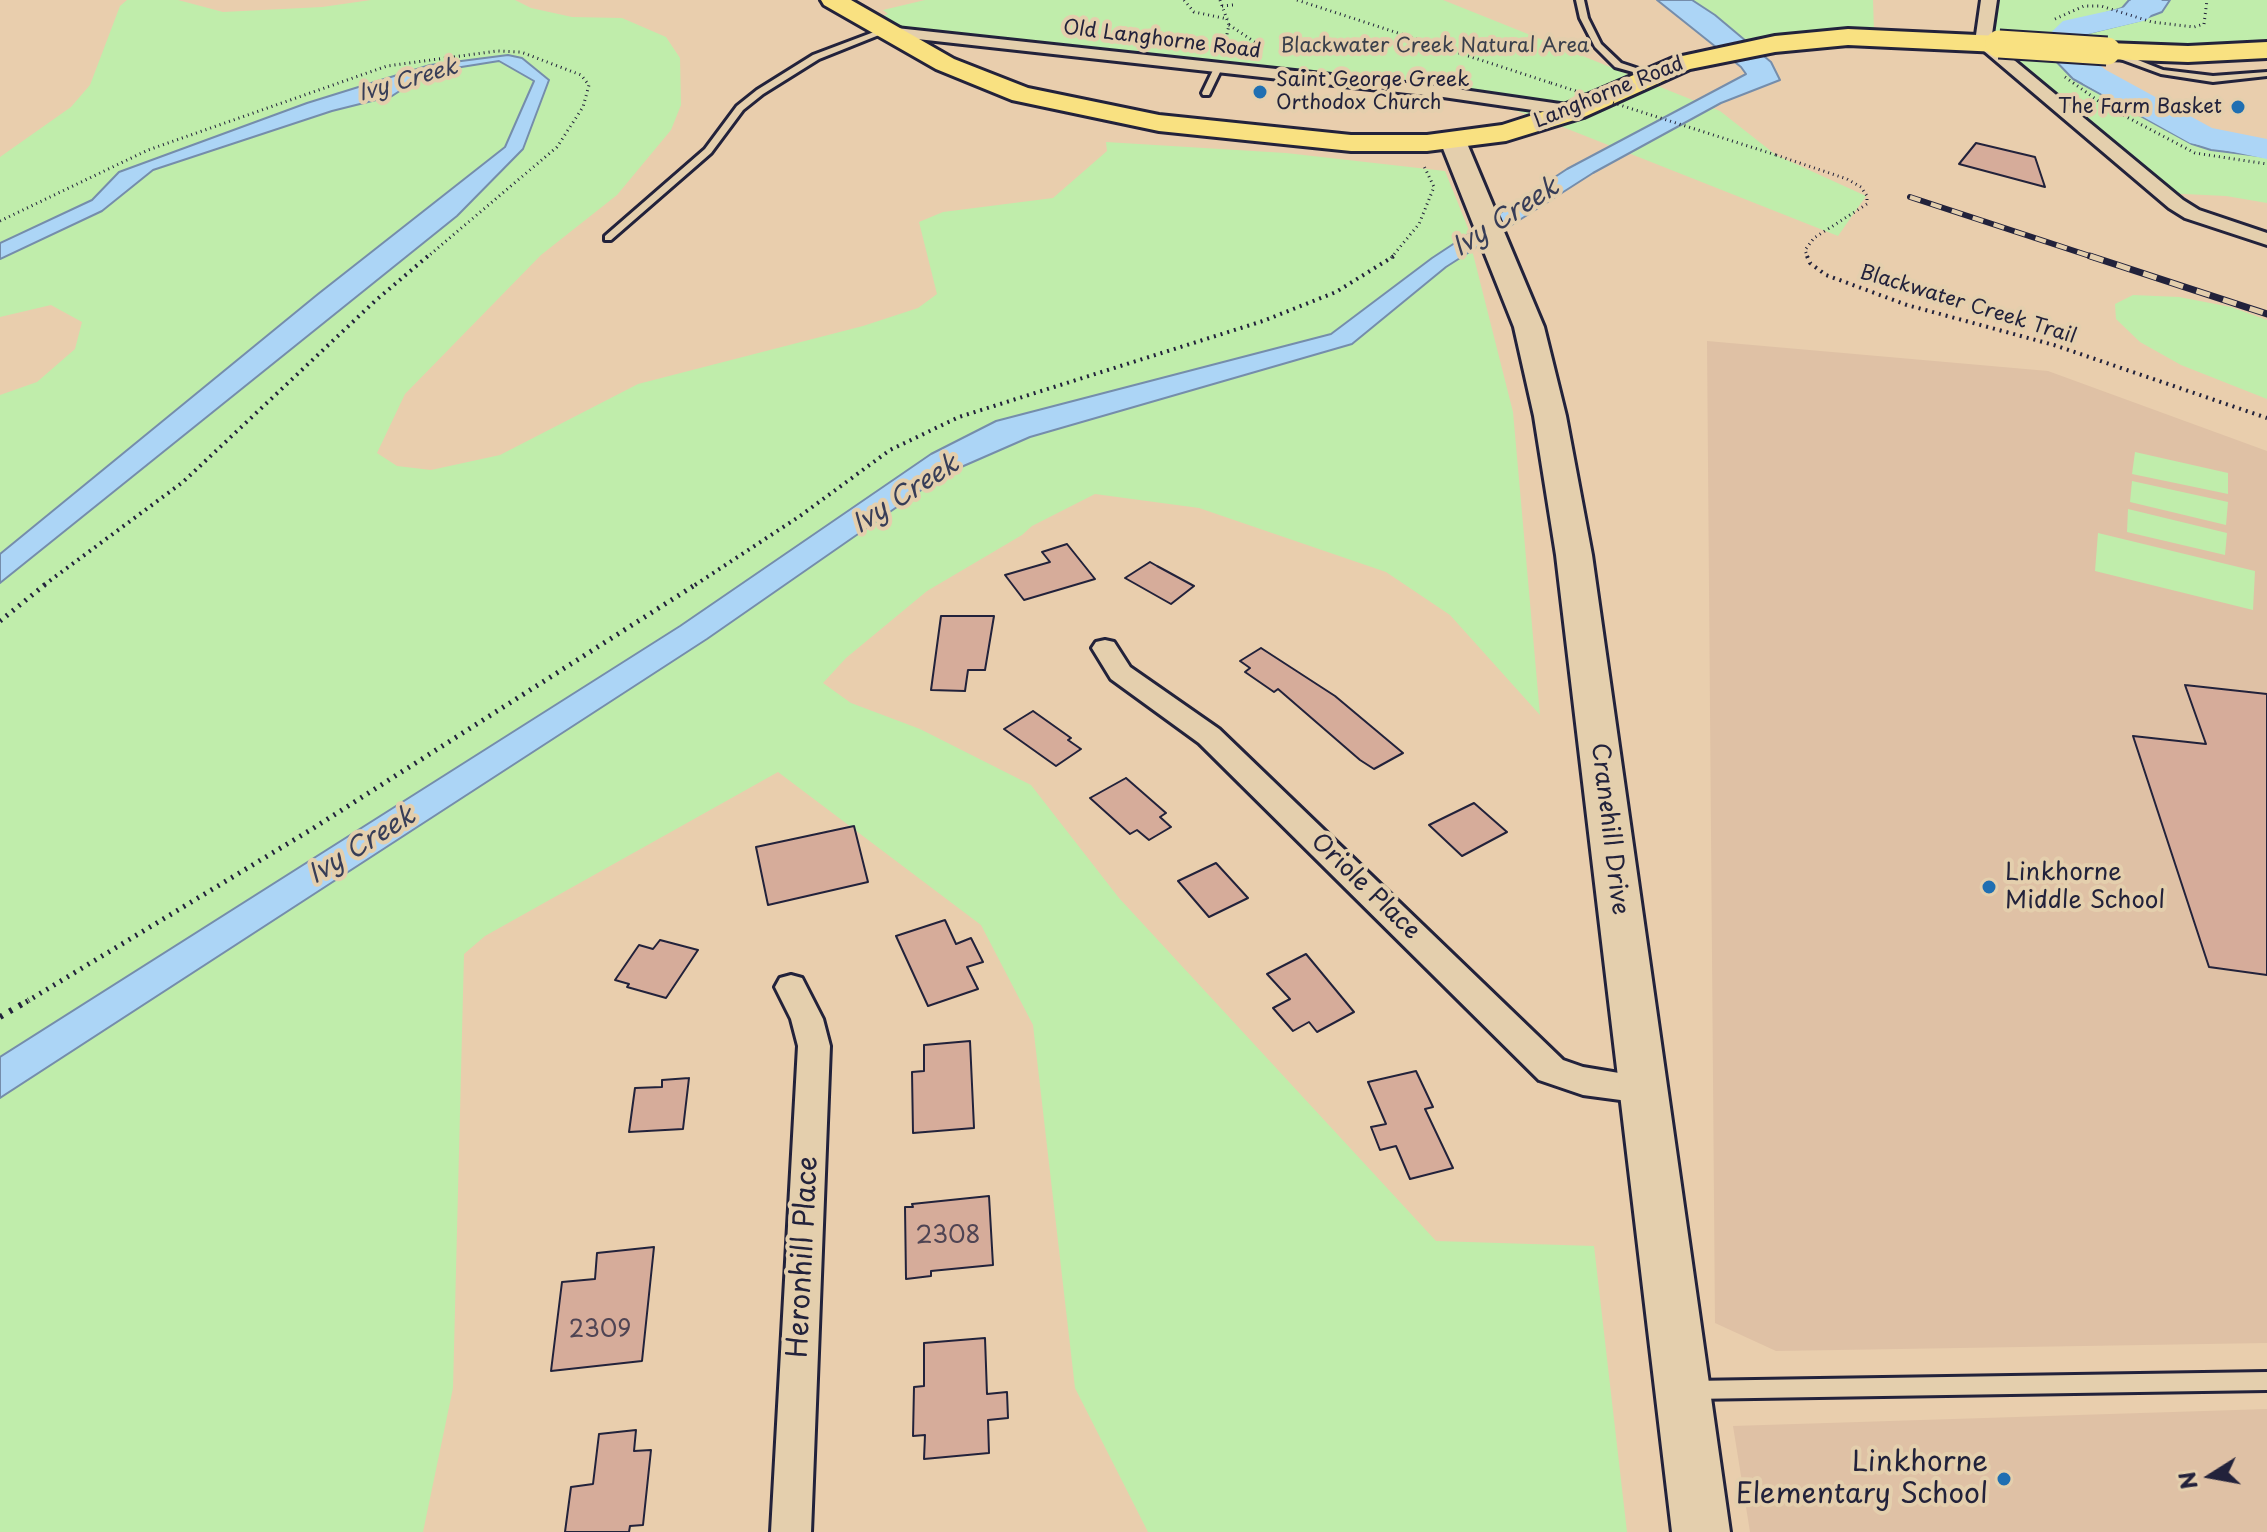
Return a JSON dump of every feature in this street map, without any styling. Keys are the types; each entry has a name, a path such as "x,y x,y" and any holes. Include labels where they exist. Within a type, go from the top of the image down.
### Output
{"main road":[{"name":"Langhorne Road","path":"833,0 886,32 980,80 1069,106 1230,132 1338,142 1453,141 1506,133 1574,111 1648,75 1717,54 1775,44 1848,37 2107,51 2219,61 2266,69"},
{"name":"Cranehill Drive","path":"1453,141 1538,357 1574,555 1701,1532"}],"street":[{"path":"1989,0 1991,43 2176,204 2192,214 2267,239"},
{"name":"Old Langhorne Road","path":"886,32 1443,92 1574,111"},
{"name":"Oriole Place","path":"1105,648 1120,673 1209,736 1551,1070 1583,1081 1643,1089"},
{"name":"Heronhill Place","path":"791,987 807,1019 814,1046 791,1532"}],"lane":[{"path":"1580,0 1584,18 1598,45 1618,65 1648,75"},
{"path":"608,238 708,151 740,108 760,92 816,57 886,32"},
{"path":"2107,51 2161,72 2213,79 2266,69"},
{"path":"2219,61 2236,77"},
{"path":"1206,93 1211,68"},
{"path":"1682,1390 2267,1381"}],"path":[{"path":"1184,0 1194,12 1228,19"},
{"path":"1211,68 1225,47 1229,25 1220,0"},
{"name":"Blackwater Creek Trail","path":"1297,0 1847,179 1861,187 1867,196 1867,204 1814,238 1805,250 1810,263 1826,275 1907,305 2054,345 2267,418"},
{"path":"2101,6 2152,22 2194,27 2204,24 2207,0"},
{"path":"1222,6 1233,5"},
{"path":"1229,25 1258,44"},
{"path":"0,221 148,150 387,66 497,51 521,52 581,75 589,85 583,107 557,147 375,301 183,482 95,545 0,621"},
{"path":"2060,74 2104,105 2195,153 2267,164"},
{"path":"0,1017 298,838 640,622 800,516 890,450 959,417 1263,321 1336,292 1396,255 1419,224 1434,187 1424,165 1431,161"}],"shaded area":[{"name":"Linkhorne Middle School","path":"1707,341 2048,371 2267,451 2267,1343 1776,1351 1715,1323"},
{"name":"Linkhorne Elementary School","path":"2267,1409 2267,1532 1750,1532 1733,1426"}],"green space":[{"path":"127,0 178,0 223,12 322,7 371,0 515,0 531,8 572,17 622,18 666,37 680,58 681,105 671,130 617,195 541,255 405,394 377,453 397,466 431,470 500,455 638,384 863,326 918,308 937,294 919,222 943,212 1053,198 1107,151 1106,142 1286,153 1445,171 1470,233 1331,334 996,421 931,454 680,626 0,1057 0,583 315,329 523,149 549,80 508,55 430,65 307,103 119,172 92,200 0,243 0,157 71,107 90,85 120,6"},
{"name":"Blackwater Creek Natural Area","path":"925,0 1443,0 1720,111 1776,155 1866,196 1838,236 1545,120 1467,95 887,32 868,21 888,14 883,10"},
{"path":"1692,0 1873,0 1874,32 1743,39"},
{"path":"1989,0 2267,0 2267,39 2190,46 2121,42 2092,45 2081,60 2104,81 2202,136 2267,147 2267,203 2226,196 2163,193 1983,42"},
{"path":"499,61 534,81 505,147 318,294 0,554 0,395 37,382 75,349 82,322 51,305 0,317 0,259 102,211 153,170 332,111 392,96 415,81 449,69"},
{"path":"1472,250 1513,412 1540,715 1450,615 1386,572 1199,508 1095,494 1032,526 927,591 846,658 823,683 851,703 920,729 1031,785 1119,898 1436,1241 1594,1246 1627,1532 1148,1532 1075,1388 1033,1025 981,925 778,772 485,936 464,954 453,1388 423,1532 0,1532 0,1098 707,639 943,475 1030,437 1352,344 1446,267"},
{"path":"2133,295 2179,297 2231,307 2267,320 2267,399 2181,365 2140,342 2116,319 2115,304"},
{"path":"2135,452 2228,473 2228,494 2132,474"},
{"path":"2132,481 2228,502 2226,525 2130,502"},
{"path":"2128,509 2227,533 2225,555 2127,532"},
{"path":"2098,533 2255,571 2253,610 2095,571"}],"water":[{"name":"Ivy Creek","path":"1657,0 1692,0 1771,62 1780,80 1721,103 1593,173 1446,267 1352,344 1030,437 943,475 707,639 0,1098 0,1057 680,626 931,454 996,421 1331,334 1432,258 1567,169 1746,74"},
{"path":"2129,0 2170,0 2162,12 2089,33 2072,43 2074,54 2130,100 2207,139 2267,147 2267,157 2211,150 2192,144 2073,79 2046,51 2044,46 2065,26 2122,8"},
{"name":"Ivy Creek","path":"508,55 522,58 549,80 523,149 457,216 0,583 0,554 318,294 505,147 534,81 499,61 449,69 415,81 392,96 332,111 153,170 102,211 0,259 0,243 92,200 119,172 307,103 430,65"}],"building":[{"path":"1976,143 2035,157 2045,187 1959,164"},
{"path":"1067,544 1095,579 1024,600 1005,575 1050,562 1042,552"},
{"path":"1150,562 1194,586 1171,604 1125,578"},
{"path":"941,616 994,616 985,670 968,670 965,691 931,690"},
{"path":"1261,648 1335,696 1403,753 1374,769 1360,760 1278,689 1274,692 1245,672 1250,668 1240,661"},
{"path":"2185,685 2267,694 2267,975 2209,967 2133,736 2206,744"},
{"path":"1033,711 1071,738 1068,740 1081,749 1056,766 1004,729"},
{"path":"1126,778 1166,813 1160,817 1171,827 1149,840 1137,830 1130,834 1090,798"},
{"path":"1474,803 1507,832 1462,856 1429,825"},
{"path":"854,826 868,882 768,905 756,847"},
{"path":"1216,863 1248,898 1209,917 1178,881"},
{"path":"945,920 956,944 971,938 983,962 967,967 978,989 928,1006 896,936"},
{"path":"660,940 698,950 666,998 627,987 629,984 615,980 639,945 653,949"},
{"path":"1306,954 1354,1012 1317,1032 1309,1022 1293,1031 1273,1008 1290,999 1267,974"},
{"path":"970,1041 974,1128 913,1133 912,1072 924,1071 924,1045"},
{"path":"1416,1071 1433,1107 1425,1109 1453,1168 1410,1179 1396,1146 1380,1150 1371,1127 1386,1124 1368,1082"},
{"path":"689,1078 683,1129 629,1132 635,1088 662,1087 662,1080"},
{"path":"989,1196 993,1265 931,1271 931,1276 906,1279 905,1207"},
{"path":"654,1247 642,1361 551,1371 562,1282 595,1279 597,1253"},
{"path":"985,1338 987,1394 1007,1392 1008,1418 988,1420 989,1453 924,1459 925,1435 913,1436 914,1387 924,1386 924,1343"},
{"path":"636,1430 634,1451 651,1450 643,1525 630,1526 629,1532 565,1532 571,1487 593,1484 599,1434"}],"waterway":[{"path":"2147,0 2136,14 2074,28 2054,45 2095,77 2202,136 2267,149"}],"railway":[{"path":"1910,197 2096,258"},
{"path":"2090,256 2267,314"}],"place":[{"name":"Saint George Greek Orthodox Church","path":"1260,92"},
{"name":"The Farm Basket","path":"2238,107"},
{"name":"Linkhorne Middle School","path":"1989,887"},
{"name":"Linkhorne Elementary School","path":"2004,1479"}]}
